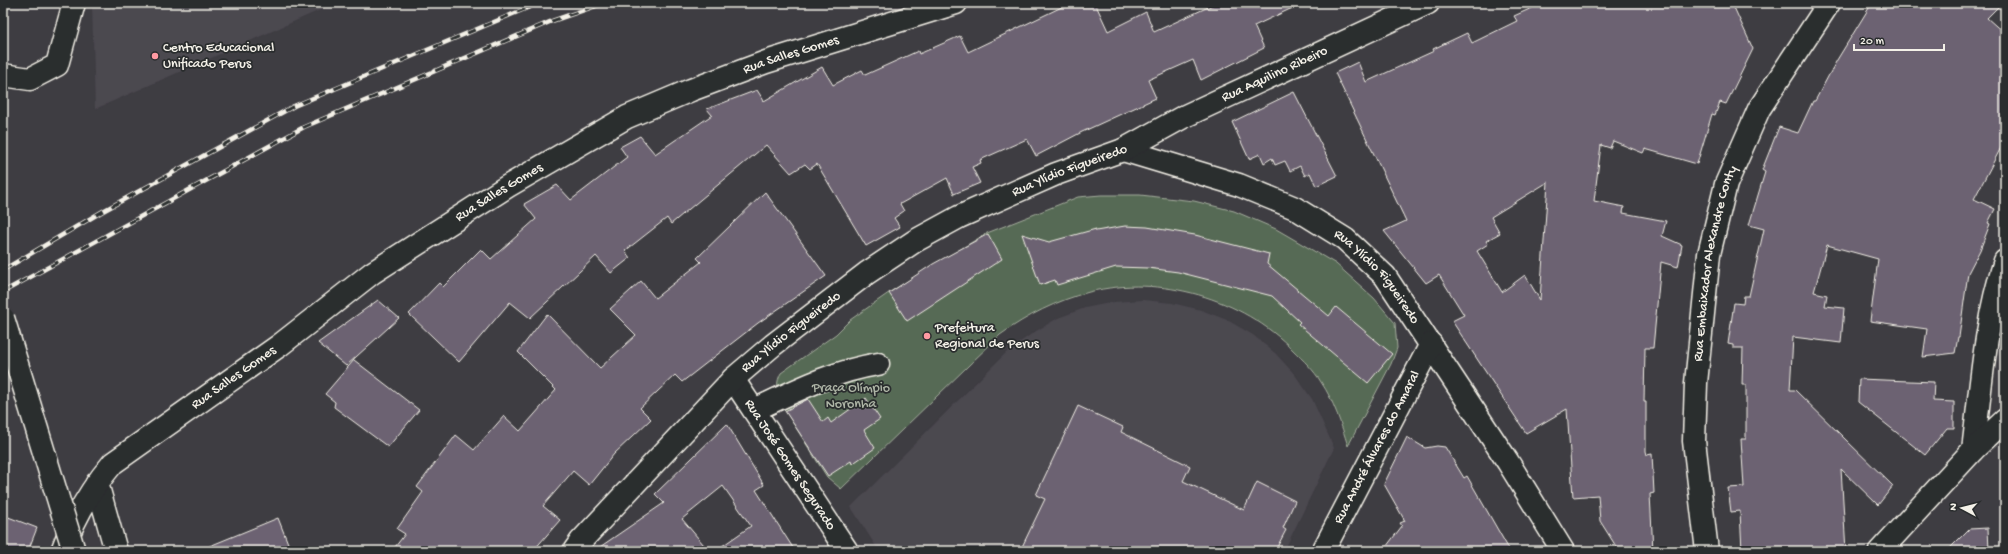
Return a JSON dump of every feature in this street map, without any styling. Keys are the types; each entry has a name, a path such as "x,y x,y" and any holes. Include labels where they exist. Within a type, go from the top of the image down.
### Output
{"street":[{"path":"3,75 30,79 57,65 74,3"},
{"name":"Rua Salles Gomes","path":"62,551 72,524 97,483 113,463 280,345 372,272 508,186 627,117 691,90 766,62 956,3"},
{"name":"Rua Aquilino Ribeiro","path":"1123,150 1184,117 1428,3"},
{"name":"Rua Embaixador Alexandre Conty","path":"1707,551 1694,441 1696,384 1709,254 1726,184 1759,109 1829,3"},
{"name":"Rua Ylídio Figueiredo","path":"574,551 581,541 734,379 773,344 867,273 915,241 959,217 1035,183 1123,150 1191,170 1253,191 1295,208 1345,239 1385,276 1431,344 1564,551"},
{"path":"1973,450 1988,338 1998,283 2005,261"},
{"path":"3,318 74,551"},
{"name":"Rua André Álvares do Amaral","path":"1323,551 1431,344"},
{"path":"754,410 826,377 859,367 878,364"},
{"name":"Rua José Gomes Segurado","path":"734,379 847,551"},
{"path":"1880,551 1973,450 2005,420"},
{"path":"97,483 116,551"}],"shaded area":[{"name":"Centro Educacional Unificado Perus","path":"92,3 336,3 95,109"},
{"path":"1143,300 1172,303 1201,310 1227,320 1253,335 1276,354 1295,375 1312,399 1334,448 1284,551 879,551 851,507 1009,350 1058,318 1085,308 1114,302"}],"green space":[{"name":"Praça Olímpio Noronha","path":"1101,195 1140,195 1194,201 1234,211 1276,229 1336,264 1374,298 1395,323 1397,348 1391,364 1348,446 1340,421 1326,389 1312,369 1273,332 1250,316 1225,304 1198,295 1171,289 1144,286 1116,287 1089,292 1043,309 1000,335 841,489 827,477 784,409 779,396 778,386 781,373 836,334 850,320 893,290 987,233 1078,197"}],"building":[{"path":"1070,3 1095,3 1108,31 1146,12 1154,32 1217,3 1303,3 1254,26 1264,48 1201,80 1193,60 1148,80 1156,98 1082,132 1036,156 1027,139 980,160 981,163 972,167 980,183 954,194 947,178 900,204 904,211 894,218 900,227 866,246 817,164 810,169 805,164 791,173 766,145 671,224 667,218 625,251 630,258 611,273 596,256 530,318 510,302 459,362 409,314 439,283 443,287 481,249 491,259 536,219 524,204 557,185 571,200 627,157 620,147 640,136 655,154 712,115 707,109 757,90 764,101 822,67 833,85 862,70 865,75 918,51 919,54 960,36 968,52"},
{"path":"1543,3 1732,3 1753,49 1726,104 1720,102 1715,115 1712,114 1697,164 1645,149 1643,153 1613,141 1610,148 1601,145 1594,201 1624,207 1623,213 1666,221 1662,236 1682,245 1678,267 1661,262 1653,348 1645,348 1644,402 1646,402 1646,451 1647,455 1652,454 1654,493 1650,494 1653,551 1619,551 1600,521 1598,495 1573,497 1567,409 1526,433 1452,321 1464,315 1439,275 1426,283 1384,231 1406,221 1335,73 1358,62 1366,82 1434,51 1433,49 1467,33 1472,43 1517,21 1514,16","holes":["1548,182 1540,300 1525,275 1502,292 1477,251 1488,244 1486,241 1500,233 1491,217"]},
{"path":"1872,3 2002,3 1987,18 2005,34 2005,140 1974,199 1995,209 1988,223 1990,224 1980,250 1968,273 1959,337 1955,353 1923,357 1927,329 1870,321 1878,259 1827,245 1814,292 1827,295 1825,306 1844,308 1841,343 1793,337 1790,390 1795,390 1893,486 1878,505 1841,469 1846,551 1742,551 1740,511 1731,512 1728,488 1744,487 1741,439 1746,439 1746,385 1742,385 1743,348 1733,348 1733,345 1728,344 1734,303 1743,304 1744,296 1749,296 1764,229 1749,225 1765,172 1762,170 1779,127 1798,133 1813,101 1815,101 1837,60"},
{"path":"1294,92 1337,176 1316,186 1310,173 1305,176 1300,166 1290,171 1285,161 1275,165 1272,158 1264,163 1260,154 1249,159 1232,122"},
{"path":"765,192 826,276 758,323 682,382 675,375 640,408 651,419 614,454 589,485 573,471 543,506 560,520 533,551 392,551 405,534 397,529 423,492 417,487 456,435 474,450 504,416 520,431 556,390 518,352 547,314 600,368 636,335 610,309 641,281 655,298 701,262 697,258"},
{"path":"1125,226 1147,227 1195,235 1269,254 1267,264 1329,316 1336,307 1392,354 1368,383 1298,324 1300,322 1272,296 1178,272 1148,268 1116,267 1057,285 1055,280 1040,285 1022,234 1049,242 1096,229 1096,231"},
{"path":"988,234 1002,259 907,321 889,293 933,264"},
{"path":"378,300 399,318 346,366 318,343"},
{"path":"354,360 419,410 388,447 334,407 335,402 325,394"},
{"path":"1859,379 1934,382 1933,401 1954,402 1954,428 1947,428 1925,455 1858,402"},
{"path":"866,398 880,419 864,430 875,448 852,464 851,461 828,476 785,411 808,399 823,422 828,418 831,423"},
{"path":"1078,406 1123,427 1121,432 1190,466 1183,481 1244,510 1257,482 1295,501 1283,528 1286,530 1275,551 1020,551 1045,499 1036,495"},
{"path":"727,424 764,485 756,490 795,551 715,551 751,526 723,486 682,519 709,551 594,551 664,503 655,494"},
{"path":"1407,437 1425,448 1437,446 1445,447 1464,478 1467,476 1510,551 1383,551 1402,526 1400,523 1405,521 1384,484"},
{"path":"3,515 37,528 28,551 3,551"},
{"path":"278,518 291,551 200,551 200,550"},
{"path":"1988,528 1989,551 1947,551 1969,529"}],"railway":[{"path":"3,270 103,211 294,106 539,3"},
{"path":"3,292 304,127 552,21 604,3"}],"place":[{"name":"Centro Educacional Unificado Perus","path":"155,56"},
{"name":"Prefeitura Regional de Perus","path":"927,336"}]}
